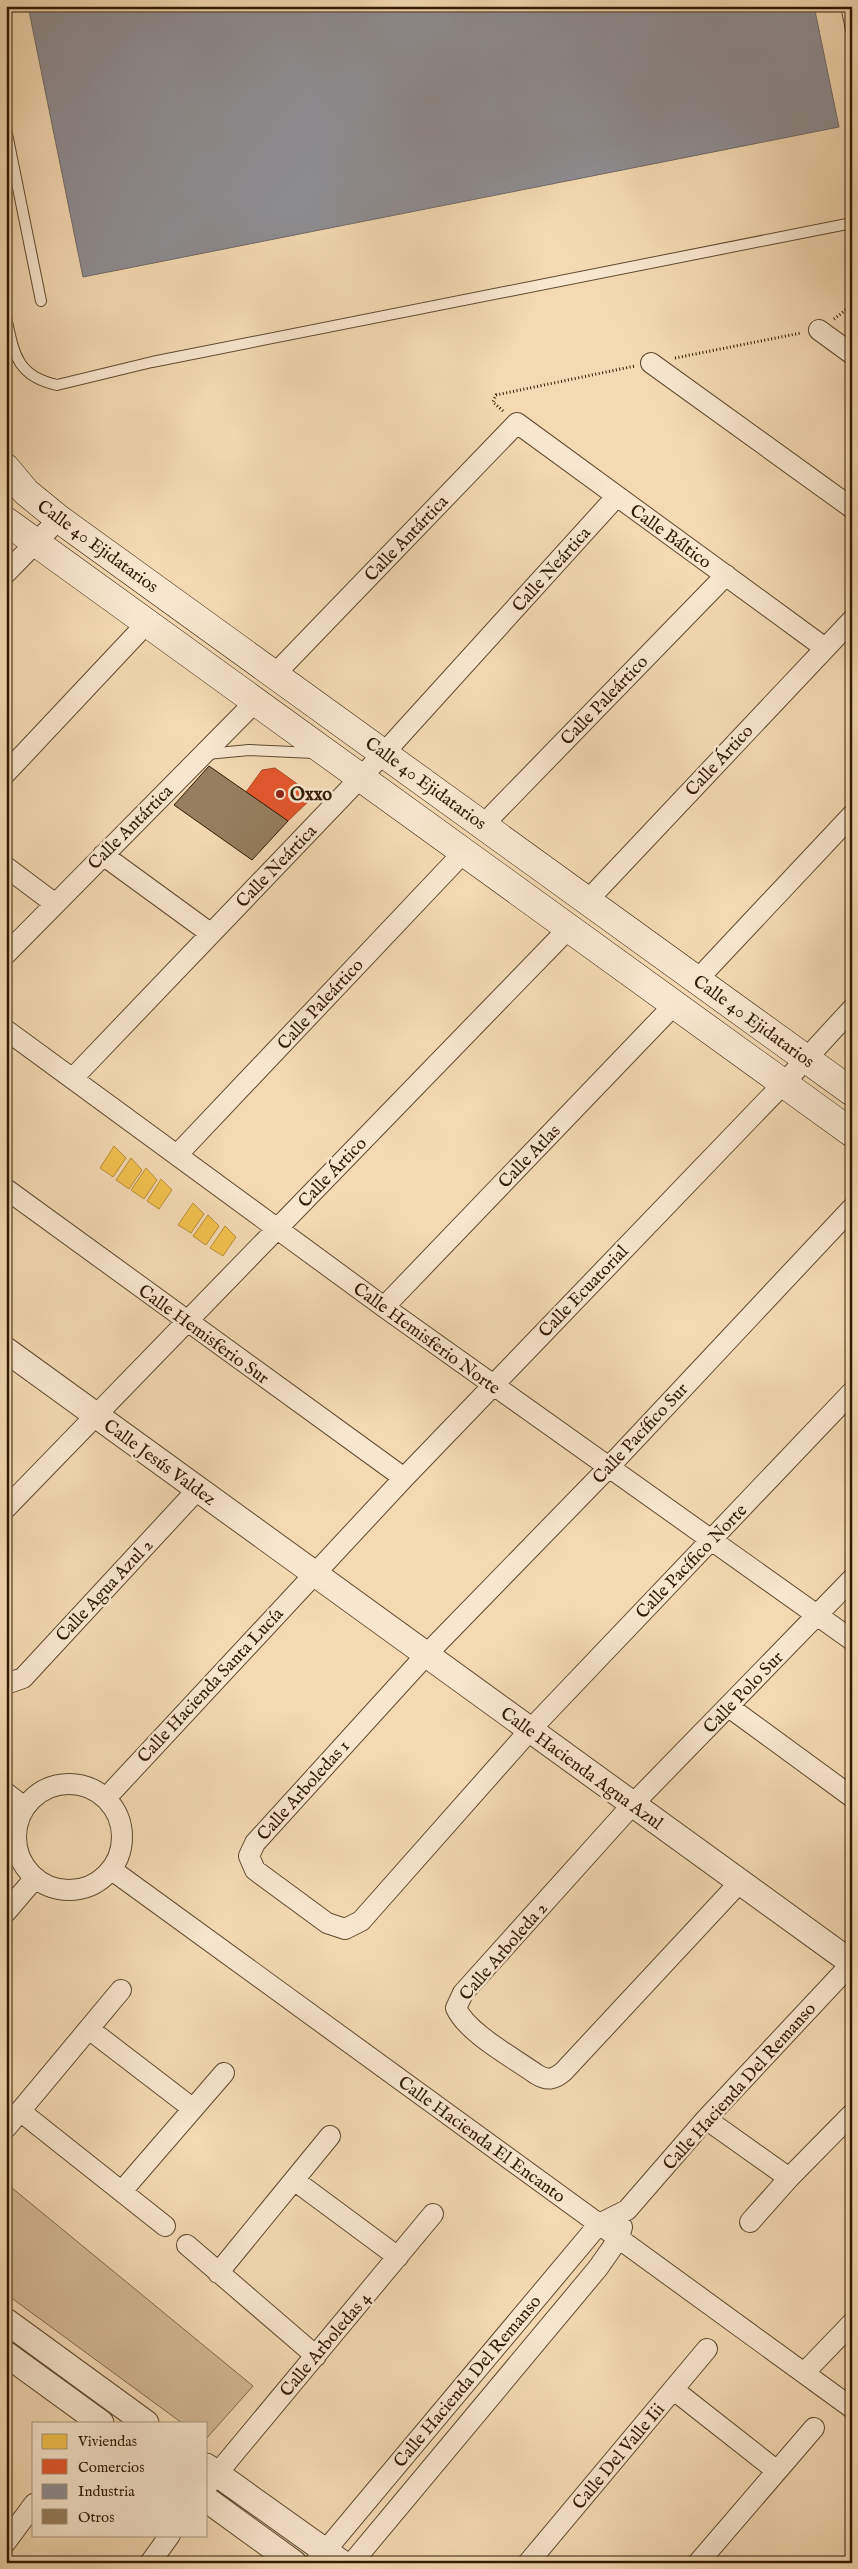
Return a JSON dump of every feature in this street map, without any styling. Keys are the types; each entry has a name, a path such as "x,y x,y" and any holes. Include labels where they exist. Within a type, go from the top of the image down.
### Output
{"main road":[{"name":"Calle 40 Ejidatarios","path":"6,468 26,492 59,519 852,1092"},
{"name":"Calle 40 Ejidatarios","path":"6,521 35,544 852,1133"}],"street":[{"path":"819,330 852,354"},
{"path":"651,363 852,508"},
{"name":"Calle Báltico","path":"517,423 825,648"},
{"name":"Calle Antártica","path":"275,674 517,423"},
{"name":"Calle Neártica","path":"74,1078 210,933 384,753 617,496"},
{"path":"6,573 59,519"},
{"name":"Calle Paleártico","path":"483,825 726,575"},
{"name":"Calle Ártico","path":"587,900 852,620"},
{"path":"6,772 146,624"},
{"name":"Calle Antártica","path":"6,954 102,854 255,702"},
{"path":"697,980 852,815"},
{"name":"Calle Paleártico","path":"177,1155 463,853"},
{"path":"102,854 210,933"},
{"path":"6,867 54,903"},
{"name":"Calle Ártico","path":"96,1415 568,929"},
{"name":"Calle Atlas","path":"384,1307 674,1005"},
{"name":"Calle Ecuatorial","path":"313,1573 783,1084 852,1009"},
{"name":"Calle Hemisferio Norte","path":"6,1030 492,1385 852,1640"},
{"name":"Calle Hemisferio Sur","path":"6,1189 404,1478"},
{"name":"Calle Pacífico Sur","path":"426,1655 608,1468 852,1208"},
{"name":"Calle Jesús Valdez","path":"6,1350 313,1573"},
{"name":"Calle Pacífico Norte","path":"530,1730 852,1392"},
{"path":"6,1508 96,1415"},
{"name":"Calle Agua Azul 2","path":"6,1684 23,1678 198,1489"},
{"name":"Calle Hacienda Agua Azul","path":"313,1573 852,1963"},
{"name":"Calle Hacienda Santa Lucía","path":"106,1798 313,1573"},
{"name":"Calle Polo Sur","path":"633,1804 852,1579"},
{"name":"Calle Arboledas 1","path":"426,1655 251,1849 250,1863 255,1870 327,1923 345,1929 360,1920 530,1730"},
{"path":"729,1707 852,1797"},
{"path":"63,1784 78,1784 93,1789 106,1798 119,1818 123,1840 120,1856 112,1870 100,1882 84,1889 66,1891 49,1887 34,1878 24,1866 18,1852 15,1836 18,1821 24,1807 35,1796 48,1788 63,1784"},
{"path":"6,1793 24,1807"},
{"name":"Calle Arboleda 2","path":"633,1804 458,2000 456,2008 472,2028 543,2079 552,2079 564,2071 740,1882"},
{"name":"Calle Hacienda El Encanto","path":"112,1870 852,2408"},
{"path":"6,1912 34,1878"},
{"name":"Calle Hacienda Del Remanso","path":"328,2559 599,2224 627,2210 706,2119 852,1963"},
{"path":"6,2128 121,1990"},
{"path":"89,2029 192,2108"},
{"path":"122,2191 224,2073"},
{"path":"20,2111 165,2226"},
{"path":"750,2222 788,2178 852,2114"},
{"path":"706,2119 788,2178"},
{"path":"218,2273 330,2136"},
{"path":"294,2180 398,2257"},
{"name":"Calle Hacienda Del Remanso","path":"352,2563 598,2268 619,2238 627,2210"},
{"name":"Calle Arboledas 4","path":"210,2476 316,2356 433,2214"},
{"path":"187,2245 316,2356"},
{"path":"6,2320 145,2422"},
{"path":"804,2373 852,2323"},
{"name":"Calle Del Valle Iii","path":"528,2563 708,2349"},
{"path":"6,2354 96,2421"},
{"path":"674,2390 777,2471"},
{"path":"698,2563 814,2428"},
{"path":"210,2476 328,2559"},
{"path":"208,2501 294,2563"},
{"path":"6,2542 32,2507"},
{"path":"150,2563 169,2536"}],"lane":[{"path":"846,6 852,34"},
{"path":"6,129 41,301"},
{"path":"6,317 15,356 29,375 42,382 56,385 162,360 852,223"},
{"path":"203,755 249,750 326,754"}],"shaded area":[{"path":"6,2183 253,2386 208,2437 208,2422 181,2422 6,2294"}],"building: Viviendas":[{"path":"114,1146 126,1158 113,1177 100,1168"},
{"path":"131,1158 142,1170 129,1189 116,1180"},
{"path":"146,1168 157,1180 144,1199 131,1190"},
{"path":"161,1179 172,1190 159,1209 147,1201"},
{"path":"193,1203 204,1214 191,1233 178,1225"},
{"path":"208,1215 219,1226 206,1245 193,1236"},
{"path":"225,1226 236,1237 223,1256 210,1248"}],"building: Comercios":[{"name":"Oxxo","path":"275,768 314,796 288,821 246,792 262,770"}],"building: Industria":[{"path":"28,6 814,6 839,127 83,277"}],"building: Otros":[{"path":"209,766 288,821 252,860 174,805"}],"place":[{"name":"Oxxo","path":"280,794"}]}
